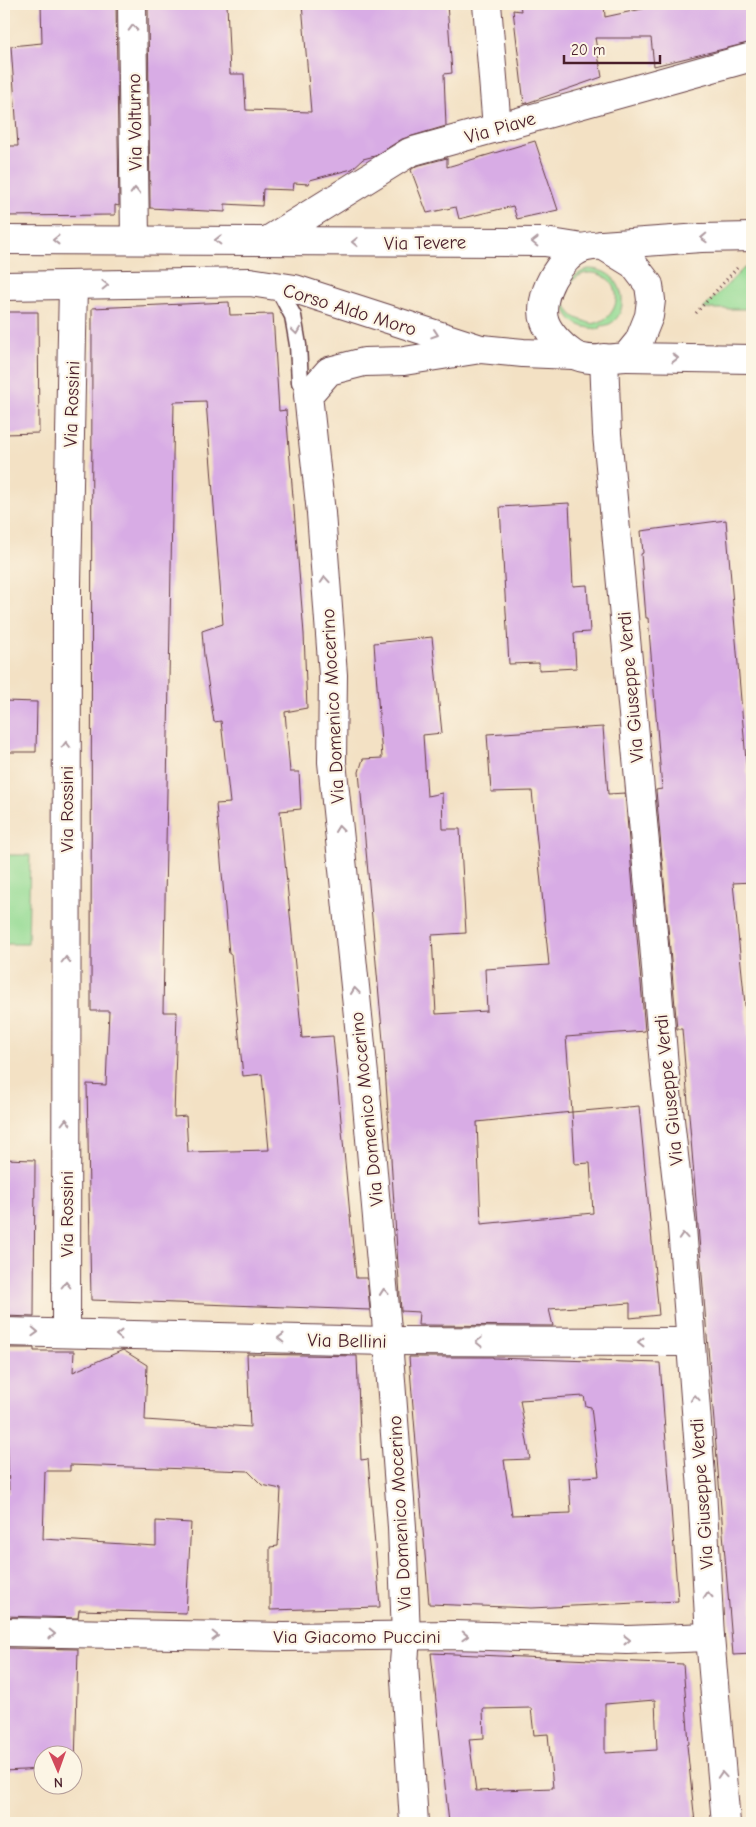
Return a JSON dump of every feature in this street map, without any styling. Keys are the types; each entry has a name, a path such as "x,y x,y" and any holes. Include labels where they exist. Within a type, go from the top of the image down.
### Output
{"street":[{"name":"Via Volturno","path":"132,4 135,240"},
{"path":"486,4 496,128"},
{"name":"Via Piave","path":"267,241 410,152 752,57"},
{"name":"Via Tevere","path":"267,241 545,242 593,246 701,238 752,238"},
{"path":"4,240 267,241"},
{"path":"573,355 556,339 545,321 544,302 556,271 569,256 593,246 633,264 649,285 651,300 649,316 639,341 615,357"},
{"name":"Corso Aldo Moro","path":"4,286 250,282 295,289 481,349 573,355 590,359 615,357 752,359"},
{"name":"Via Rossini","path":"66,1333 67,584 73,285"},
{"path":"308,395 329,371 364,362 404,360 481,349"},
{"name":"Via Giuseppe Verdi","path":"615,357 608,443 664,1066 682,1227 702,1489 710,1637 726,1823"},
{"name":"Via Domenico Mocerino","path":"308,395 321,513 333,675 332,762 366,1094 402,1527 406,1637 404,1663 414,1823"},
{"name":"Via Bellini","path":"4,1332 388,1341 690,1342"},
{"name":"Via Giacomo Puccini","path":"4,1632 284,1637 453,1635 627,1640 710,1637"}],"lane":[{"name":"Via Domenico Mocerino","path":"277,286 293,316 298,345 300,382 308,395"}],"path":[{"path":"696,313 741,264"}],"green space":[{"path":"744,268 752,268 752,309 703,309"},
{"path":"588,269 602,271 612,277 619,286 622,297 622,307 618,317 611,323 601,326 600,329 587,328 572,321 564,305 578,319 590,323 604,320 614,308 616,293 614,286 609,280 595,273 583,274 573,280 569,285 566,297 563,297 571,279"},
{"path":"4,855 30,855 28,944 4,944"}],"building":[{"path":"41,4 116,4 119,206 115,205 115,215 4,216 4,146 18,146 11,46 42,43"},
{"path":"148,4 227,4 230,74 244,74 246,110 311,112 302,4 447,4 452,73 444,74 446,126 402,139 375,156 363,159 352,169 310,180 309,184 294,183 293,190 263,189 262,206 225,204 225,212 150,208"},
{"path":"520,4 604,4 605,17 665,4 752,4 752,42 654,66 651,38 595,38 602,77 524,104 513,10 521,11"},
{"path":"535,141 558,210 517,219 513,206 459,219 456,207 427,213 411,170 416,166 447,158 447,167"},
{"path":"229,302 230,315 273,314 279,411 286,410 304,634 307,708 285,712 290,772 299,772 301,809 280,811 302,1038 333,1036 356,1278 367,1278 370,1310 91,1300 87,1084 106,1085 109,1011 91,1011 92,308","holes":["206,401 223,624 202,631 214,722 221,721 230,803 216,804 229,954 231,954 243,1076 262,1074 269,1150 188,1152 186,1116 174,1117 177,1012 163,1012 174,402"]},
{"path":"4,312 38,312 39,433 4,434"},
{"path":"569,503 573,586 587,585 590,632 574,633 576,668 539,670 539,663 509,664 500,507"},
{"path":"726,520 752,832 752,882 733,883 750,1055 752,1055 752,1654 733,1655 682,1029 677,1029 656,790 662,789 641,554 643,553 641,531"},
{"path":"432,637 442,733 423,735 427,796 442,793 443,829 460,829 466,933 432,935 436,1014 487,1011 485,969 549,965 532,791 491,792 487,734 603,727 608,794 625,793 645,1031 566,1037 572,1112 639,1106 659,1315 630,1318 630,1303 549,1309 553,1326 418,1325 419,1312 401,1311 384,1052 359,772 363,759 382,758 374,643","holes":["572,1112 575,1164 590,1163 593,1213 481,1224 477,1122"]},
{"path":"4,701 37,702 36,752 4,752"},
{"path":"4,1159 35,1160 34,1317 4,1316"},
{"path":"4,1348 34,1348 34,1351 74,1351 73,1372 123,1350 147,1365 145,1420 250,1427 247,1354 357,1356 361,1460 368,1459 380,1607 270,1610 270,1547 278,1546 281,1489 262,1485 248,1471 70,1465 70,1471 45,1471 43,1539 156,1546 156,1521 191,1523 186,1613 79,1610 78,1618 4,1616 4,1493 9,1493 6,1392 4,1393"},
{"path":"409,1357 493,1357 660,1363 678,1601 531,1608 429,1604","holes":["584,1396 586,1406 591,1407 599,1476 569,1478 571,1513 512,1515 504,1460 530,1459 520,1400"]},
{"path":"4,1648 78,1649 76,1744 32,1744 32,1770 4,1771"},
{"path":"431,1653 683,1664 689,1744 687,1745 695,1823 449,1823","holes":["655,1700 657,1750 605,1753 605,1704","531,1708 534,1735 548,1734 553,1788 476,1791 469,1739 484,1738 483,1709"]}]}
